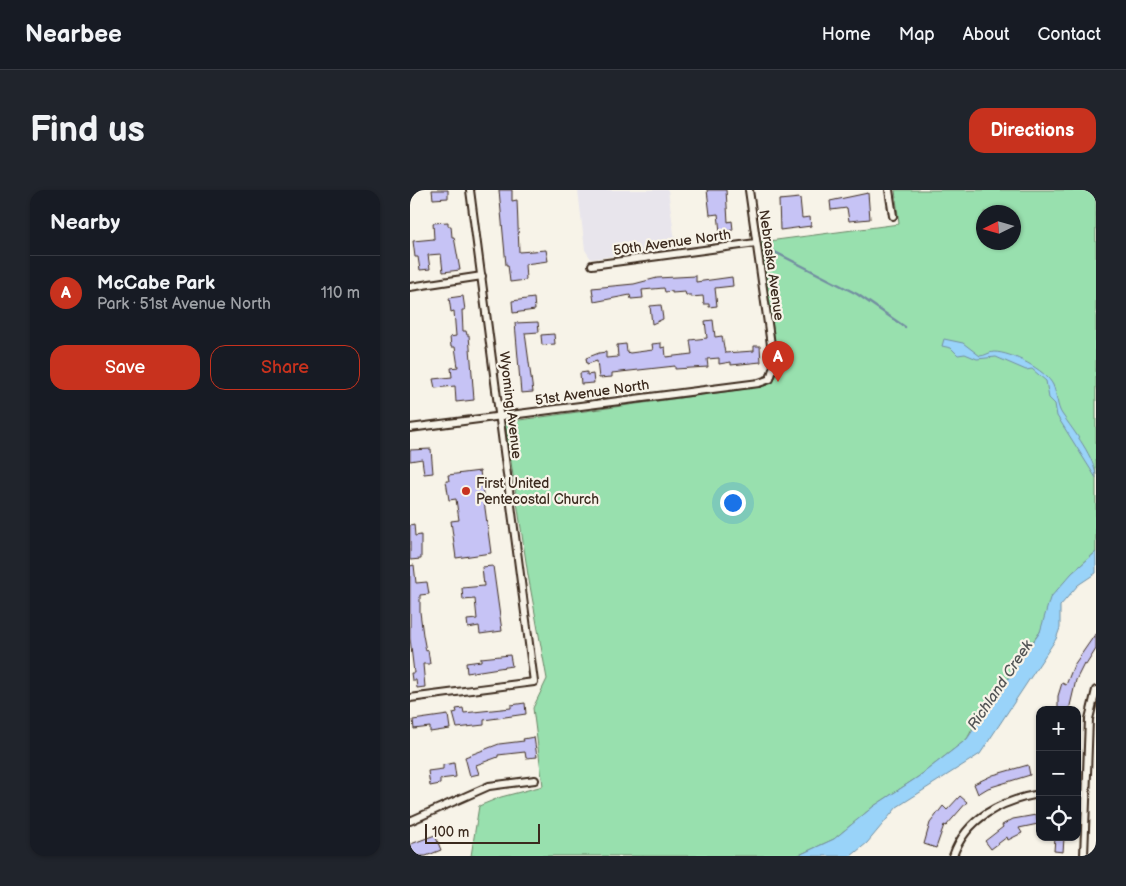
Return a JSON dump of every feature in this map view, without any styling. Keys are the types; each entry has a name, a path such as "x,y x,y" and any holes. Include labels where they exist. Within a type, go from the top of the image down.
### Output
{"street":[{"name":"Wyoming Avenue","path":"410,698 534,682 470,190"},
{"name":"Nebraska Avenue","path":"749,190 774,374"},
{"path":"889,190 892,216"},
{"name":"50th Avenue North","path":"592,266 756,243"},
{"path":"410,287 482,276"},
{"name":"51st Avenue North","path":"410,428 764,382 774,374"},
{"path":"1084,856 1089,720 1096,690"},
{"path":"410,821 489,786 536,780"},
{"path":"1081,794 1086,794"},
{"path":"953,856 961,838 981,817 1004,804 1022,797 1036,795"}],"shaded area":[{"path":"578,190 668,190 676,248 591,259 585,250"}],"green space":[{"path":"895,190 1096,190 1096,552 1072,573 1040,632 1004,686 976,722 967,739 918,777 874,806 834,839 797,856 471,856 479,806 501,797 543,786 533,708 547,679 528,575 505,422 760,387 774,380 778,364 761,242 899,224"}],"water":[{"path":"944,339 963,343 980,356 994,352 1018,358 1036,368 1049,379 1053,385 1060,411 1088,454 1095,470 1096,478 1057,416 1055,404 1049,398 1046,381 1032,369 1026,370 996,357 977,359 965,354 958,355 951,348 942,346"},
{"path":"1096,552 1096,573 1078,585 1060,606 1060,628 1056,639 980,754 897,807 867,843 851,856 797,856 834,839 874,806 918,777 967,739 1040,632 1050,598 1072,573"}],"building":[{"path":"432,190 448,190 448,198 433,199"},
{"path":"499,190 512,190 512,201 517,200 519,252 546,250 548,261 525,264 526,280 510,282 508,265 506,265"},
{"path":"707,190 726,190 728,222 732,221 733,230 720,232 718,214 710,215"},
{"path":"868,193 870,219 849,221 847,208 831,210 830,201"},
{"path":"800,198 802,218 810,217 811,226 780,230 779,200"},
{"path":"448,222 448,226 451,226 452,237 454,237 460,270 443,272 441,254 428,255 430,269 420,270 418,257 415,257 413,241 434,239 433,223"},
{"path":"696,276 696,282 732,277 733,286 715,288 717,306 709,307 709,304 704,304 703,296 691,297 691,295 686,295 685,292 665,292 664,288 642,290 643,298 631,299 630,295 594,302 592,288 634,284 657,278"},
{"path":"463,296 465,310 462,310 463,331 466,331 467,335 469,335 474,400 456,402 455,386 435,388 433,379 452,377 451,368 458,367 455,347 451,347 450,337 456,336 454,311 451,312 449,298"},
{"path":"534,298 535,310 513,313 512,301"},
{"path":"661,305 663,319 652,324 650,306"},
{"path":"713,320 715,337 722,336 725,353 754,351 754,346 760,346 761,362 731,365 731,362 719,364 719,358 707,359 708,367 675,369 675,366 612,373 612,377 599,378 597,361 587,364 586,358 599,353 606,352 606,358 618,357 617,345 626,344 627,352 630,353 653,350 652,344 661,343 661,348 665,347 666,357 692,354 690,340 707,338 705,321"},
{"path":"538,322 539,332 525,333 533,392 521,393 515,323"},
{"path":"554,334 555,344 542,345 541,335"},
{"path":"587,372 587,375 593,374 594,383 581,384 580,373"},
{"path":"431,449 433,473 424,474 422,459 410,461 410,450"},
{"path":"480,471 491,553 456,558 451,521 459,520 456,499 449,500 446,481 449,481 448,475"},
{"path":"414,524 415,536 421,535 421,559 410,560 410,525"},
{"path":"414,565 416,583 427,582 429,594 420,595 420,612 430,664 423,664 425,687 417,688 416,680 412,680 411,673 414,673 410,638 410,566"},
{"path":"493,566 502,631 480,634 479,626 468,628 467,620 477,619 475,599 463,600 462,588 484,586 482,567"},
{"path":"1096,633 1096,649 1086,665 1084,664 1076,680 1070,706 1058,706 1058,696 1062,683 1066,685 1074,665"},
{"path":"510,655 512,666 467,673 466,663 481,661 481,658"},
{"path":"525,703 526,714 484,720 484,725 457,728 453,713 457,712 456,709 463,708 464,713 511,708 511,705"},
{"path":"448,715 450,729 430,732 430,727 414,729 413,720"},
{"path":"534,737 537,757 526,758 525,752 498,755 498,757 476,765 479,774 470,776 465,757 499,744 524,741 523,739"},
{"path":"454,763 456,777 440,779 440,784 430,786 428,771 443,769 443,765"},
{"path":"1028,765 1030,775 988,788 978,794 974,784 993,775"},
{"path":"960,796 967,802 946,826 944,825 936,848 924,844 930,823 943,806 947,810"},
{"path":"1036,815 1036,824 1019,828 1022,833 1008,840 1007,837 991,849 985,841 1003,827 1002,825 1013,819"},
{"path":"435,835 441,850 426,856 411,856 411,844"},
{"path":"1055,841 1064,841 1063,852 1054,851"}],"waterway":[{"path":"769,249 857,294 905,327"}],"place":[{"name":"McCabe Park","path":"778,382"},
{"name":"First United Pentecostal Church","path":"466,491"}],"water label":[{"name":"Richland Creek","path":"1000,685"}]}
